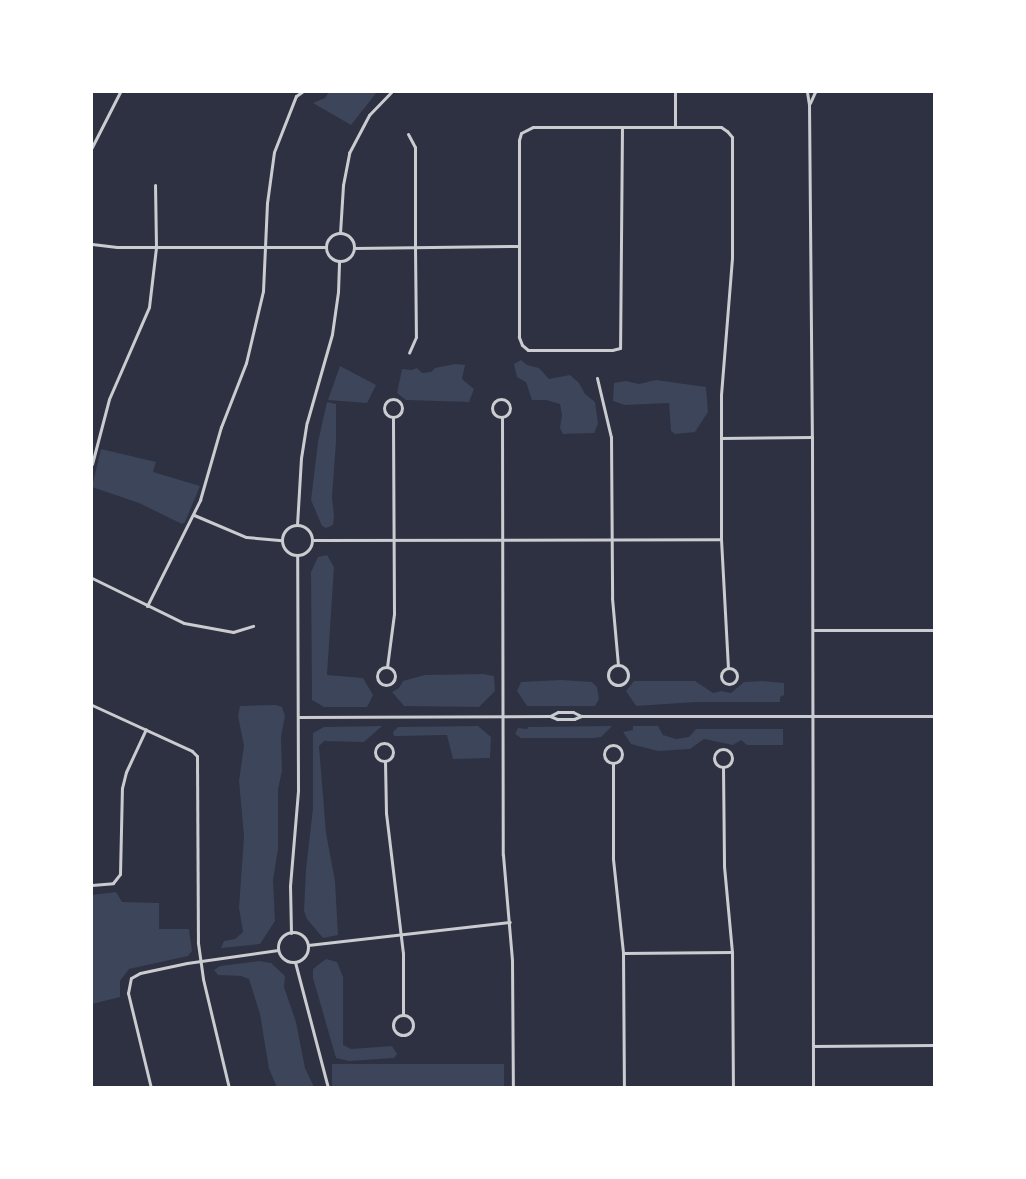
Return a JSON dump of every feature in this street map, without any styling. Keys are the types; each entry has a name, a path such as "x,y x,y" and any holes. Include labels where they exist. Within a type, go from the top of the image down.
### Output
{"street":[{"path":"92,147 120,92"},
{"path":"147,606 194,515 214,456 221,427 254,338 263,291 268,178 273,152 296,96 302,92"},
{"path":"340,232 344,174 349,153 369,115 391,92"},
{"path":"675,92 675,127"},
{"path":"807,92 809,104 812,437 813,1088"},
{"path":"809,104 815,92"},
{"path":"621,127 620,348 528,350 522,345 519,337 519,140 521,133 532,127 621,127 722,127 727,131 732,137 732,258 721,395 721,538 729,667"},
{"path":"408,134 415,147 416,247 416,337 409,353"},
{"path":"92,464 109,399 149,307 156,247 155,185"},
{"path":"340,232 328,238 325,247 331,258 339,262 348,259 354,248"},
{"path":"340,232 349,236 354,248"},
{"path":"92,244 156,247 325,247"},
{"path":"354,248 519,246"},
{"path":"297,525 301,458 307,422 332,334 337,302 339,262"},
{"path":"597,378 611,436 612,598 618,665"},
{"path":"501,399 506,401 510,408 507,415 502,417 496,415 493,409 494,403 501,399"},
{"path":"390,400 398,401 401,405 400,413 393,417 388,416 384,408 390,400"},
{"path":"387,667 393,631 393,417"},
{"path":"502,417 503,871 510,922 513,1088"},
{"path":"721,438 812,437"},
{"path":"194,515 246,537 282,540"},
{"path":"297,525 285,531 282,540 285,549 297,555"},
{"path":"297,525 309,531 312,540 307,550 297,555"},
{"path":"312,540 721,538"},
{"path":"291,933 290,885 298,790 297,555"},
{"path":"92,578 177,620 218,631 233,632 253,626"},
{"path":"813,630 934,630"},
{"path":"618,665 624,667 628,676 626,682 617,685 611,682 608,676 610,670 618,665"},
{"path":"387,667 393,669 396,677 391,685 385,685 377,676 381,668 387,667"},
{"path":"729,667 734,669 737,676 734,682 728,684 721,680 720,674 729,667"},
{"path":"92,705 192,751 197,756 200,961 229,1088"},
{"path":"550,716 558,712 573,712 581,716"},
{"path":"298,717 550,716 557,719 574,719 581,716 934,716"},
{"path":"92,885 108,885 118,878 122,788 126,772 146,729"},
{"path":"384,743 392,748 393,754 385,761 379,759 376,752 377,747 384,743"},
{"path":"611,745 619,747 622,752 620,759 613,763 604,757 604,750 611,745"},
{"path":"724,749 730,752 732,760 723,767 718,765 714,757 718,750 724,749"},
{"path":"385,761 386,813 401,935 403,1016"},
{"path":"613,763 613,859 623,953 624,1088"},
{"path":"723,767 723,850 732,952 733,1088"},
{"path":"308,945 510,922"},
{"path":"291,933 300,934 308,945 305,957 295,962 286,961 278,950 280,940 291,933"},
{"path":"151,1088 128,993 130,978 140,973 200,961 278,950"},
{"path":"623,953 732,952"},
{"path":"295,962 328,1088"},
{"path":"403,1016 409,1018 412,1027 403,1035 395,1031 393,1025 397,1017 403,1016"},
{"path":"813,1046 934,1045"}],"shaded area":[{"path":"329,92 377,92 351,125 313,103 325,98"},
{"path":"521,360 527,365 539,368 549,379 570,375 579,383 585,394 595,402 598,424 594,433 563,434 560,428 562,415 560,404 546,400 532,400 526,382 517,377 514,364"},
{"path":"455,364 465,365 462,379 474,389 469,402 406,400 397,393 402,369 417,368 422,373"},
{"path":"340,366 376,385 367,403 328,400"},
{"path":"656,380 706,387 708,412 695,432 675,434 671,431 669,403 625,405 613,401 614,383 626,381 639,384"},
{"path":"327,402 336,404 336,442 332,497 333,525 326,528 322,526 311,500 318,442"},
{"path":"101,449 156,462 153,472 200,486 185,522 182,524 139,503 92,487"},
{"path":"327,555 334,567 327,675 363,678 373,695 367,707 324,707 312,700 311,572 318,557"},
{"path":"483,674 494,676 495,691 479,707 404,706 392,692 399,688 403,681 425,675"},
{"path":"561,680 592,682 597,687 599,699 595,706 527,706 517,691 521,682"},
{"path":"634,681 695,681 713,693 721,691 731,693 744,682 763,681 784,683 784,695 780,697 780,702 696,702 636,706 626,691"},
{"path":"276,705 282,707 285,716 281,737 282,771 278,789 278,849 273,880 275,921 260,944 221,948 224,941 235,939 243,932 239,908 244,836 239,781 244,746 238,716 240,706"},
{"path":"382,726 364,742 324,741 319,746 326,833 335,881 338,935 323,938 307,919 304,911 313,808 313,733 324,727"},
{"path":"478,726 491,737 490,758 453,759 447,735 394,736 393,732 398,727"},
{"path":"612,726 601,737 594,738 521,738 515,734 518,728 527,729 528,727"},
{"path":"633,726 658,726 663,735 676,739 689,737 696,729 783,729 783,745 747,745 741,740 733,745 704,739 690,749 658,751 631,744 623,732 633,730"},
{"path":"116,892 122,902 159,903 159,929 189,929 192,951 188,956 129,969 120,981 120,997 92,1004 92,895"},
{"path":"326,959 337,962 343,977 343,1045 351,1049 392,1046 397,1054 394,1058 349,1061 336,1058 313,978 313,969"},
{"path":"259,961 271,963 285,976 284,987 296,1022 305,1068 314,1087 277,1087 269,1069 260,1014 249,979 241,976 218,975 214,970 220,966"},
{"path":"332,1064 504,1064 504,1088 332,1088"}]}
